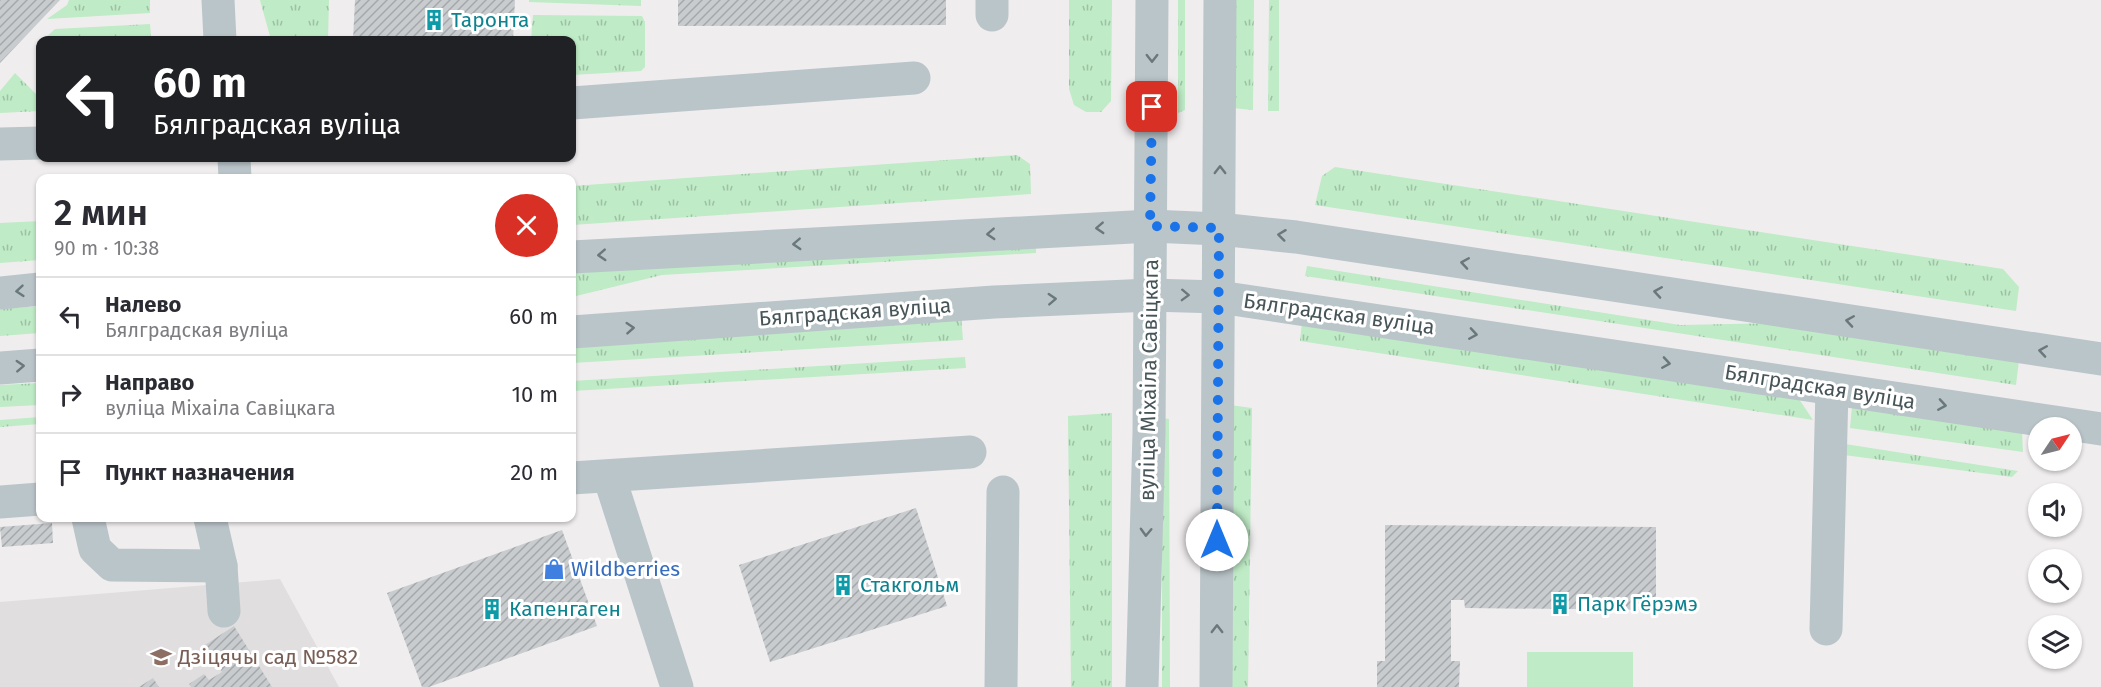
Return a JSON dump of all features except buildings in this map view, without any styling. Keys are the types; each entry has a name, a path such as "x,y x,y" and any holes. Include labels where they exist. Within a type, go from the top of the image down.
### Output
{"street":[{"path":"218,0 220,36"},
{"name":"вуліца Міхаіла Савіцкага","path":"1142,687 1150,295 1152,0"},
{"path":"1216,687 1220,0"},
{"path":"576,103 914,78"},
{"path":"0,144 36,143"},
{"path":"576,257 1150,226 1219,228 1296,237 2101,359"},
{"path":"0,293 36,289"},
{"name":"Бялградская вуліца","path":"576,332 994,302 1150,295 1219,297 2101,429"},
{"path":"0,368 36,365"},
{"path":"1826,629 1832,388"},
{"path":"576,478 970,452"},
{"path":"609,476 677,687"},
{"path":"1001,687 1003,492"},
{"path":"0,502 36,499"},
{"path":"89,522 95,549 112,565 221,566"},
{"path":"211,522 221,566 224,611"}],"shaded area":[{"name":"Дзіцячы сад №582","path":"280,579 339,687 0,687 0,602"}],"green space":[{"path":"69,0 150,0 150,13 47,19 67,5"},
{"path":"260,0 329,0 328,36 270,36"},
{"path":"529,0 641,0 641,6 529,2"},
{"path":"1069,0 1112,0 1111,101 1101,112 1086,112 1074,105 1069,89"},
{"path":"1178,0 1185,0 1185,110 1178,113"},
{"path":"1231,0 1254,0 1253,110 1232,108"},
{"path":"1269,0 1279,0 1279,111 1268,111"},
{"path":"533,15 642,16 645,22 645,67 641,71 576,75 576,36 531,36"},
{"path":"150,24 151,36 47,36 55,29"},
{"path":"15,73 36,94 36,111 0,113 0,91"},
{"path":"1017,155 1030,164 1031,194 576,225 576,186"},
{"path":"1335,167 2003,269 2019,287 2016,311 1315,205 1322,176"},
{"path":"36,221 36,260 0,263 0,223"},
{"path":"1036,243 1036,253 662,275 576,296 576,273"},
{"path":"1307,266 1680,325 1781,323 2019,360 2016,385 1305,276"},
{"path":"36,306 36,333 0,336 0,309"},
{"path":"961,316 963,340 576,363 576,342"},
{"path":"1302,322 1799,399 1813,420 1300,341"},
{"path":"965,357 966,368 576,391 576,381"},
{"path":"36,383 36,405 0,407 0,385"},
{"path":"1230,405 1252,408 1248,687 1228,687"},
{"path":"1852,406 2022,431 2023,452 1850,428"},
{"path":"1112,413 1112,687 1071,687 1068,416"},
{"path":"36,417 36,424 0,427 0,420"},
{"path":"1162,418 1169,419 1170,687 1162,687"},
{"path":"1845,444 2018,471 2012,477 1844,455"},
{"path":"1527,652 1633,652 1633,687 1527,687"}],"place":[{"name":"Таронта","path":"434,20"},
{"name":"Wildberries","path":"554,569"},
{"name":"Стакгольм","path":"843,585"},
{"name":"Парк Гёрэмэ","path":"1560,604"},
{"name":"Капенгаген","path":"492,609"},
{"name":"Дзіцячы сад №582","path":"161,657"}],"route":[{"path":"1152,107 1150,226 1219,228 1217,540"}]}
